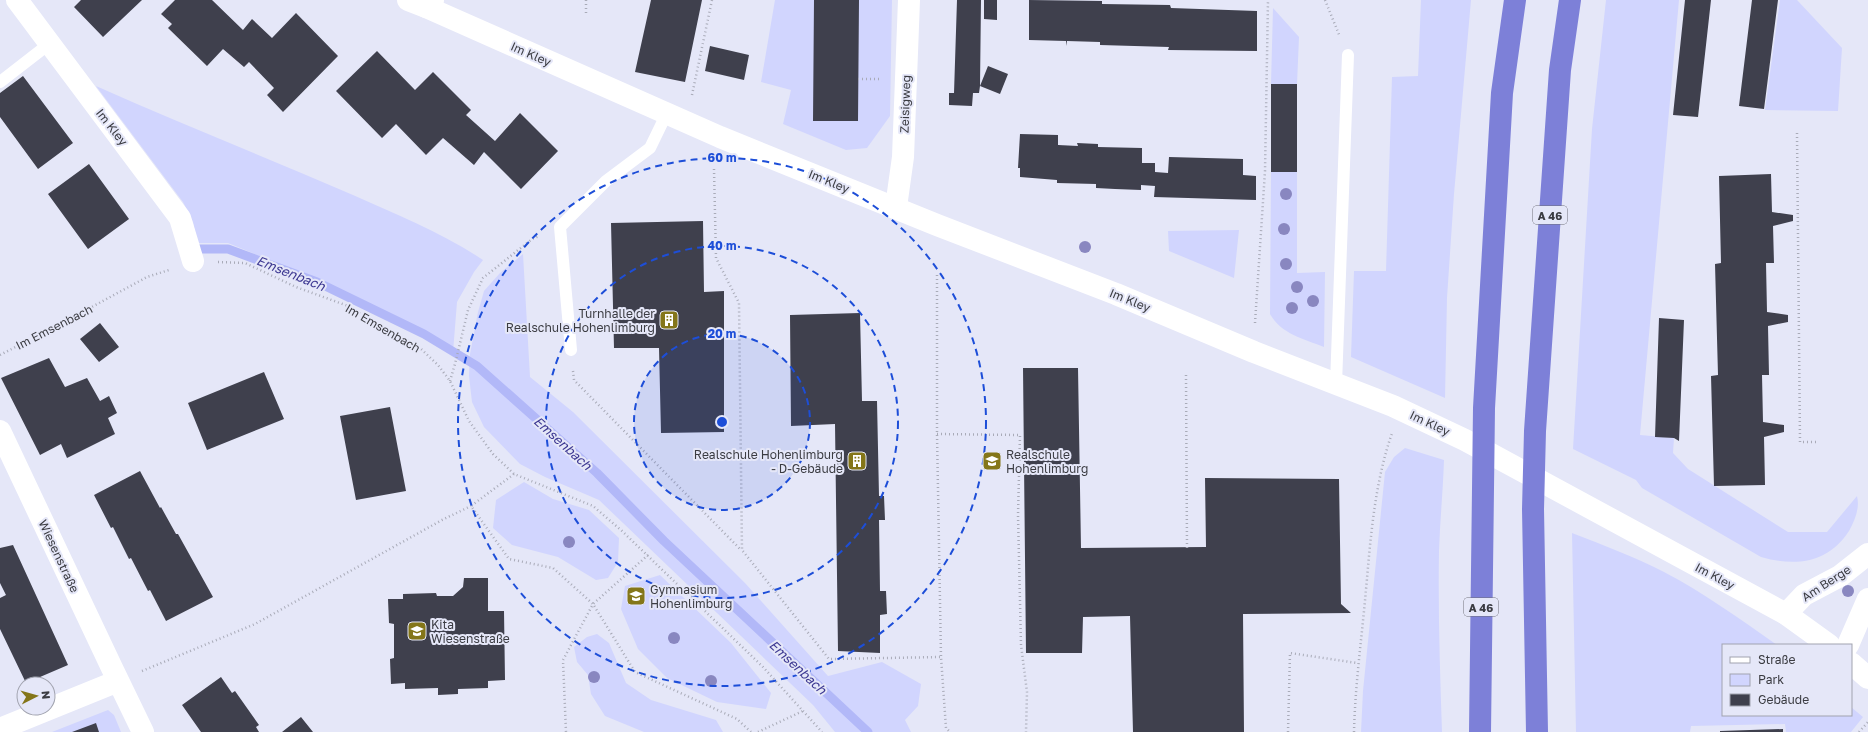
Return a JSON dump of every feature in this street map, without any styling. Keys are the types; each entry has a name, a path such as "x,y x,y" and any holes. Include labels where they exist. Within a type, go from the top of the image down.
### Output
{"highway":[{"name":"A 46","path":"1480,732 1484,408 1502,92 1515,0"},
{"name":"A 46","path":"1537,732 1533,509 1536,431 1560,70 1570,0"}],"street":[{"name":"Im Kley","path":"17,0 180,218 193,261"},
{"name":"Zeisigweg","path":"896,207 903,157 909,0"},
{"name":"Im Kley","path":"422,2 666,115 1116,294 1254,352 1393,406 1465,440 1786,614 1828,644"},
{"name":"Wiesenstraße","path":"0,431 143,732"},
{"name":"Am Berge","path":"1786,614 1804,595 1840,576 1868,554"},
{"path":"1848,644 1868,599"},
{"path":"1852,664 1868,678"},
{"path":"0,729 118,682"}],"lane":[{"path":"0,82 49,44"},
{"path":"1336,384 1348,56"},
{"path":"571,350 560,227 606,180 650,148 666,115"}],"path":[{"path":"586,0 586,15"},
{"path":"686,123 712,0"},
{"path":"1254,352 1265,171 1268,0"},
{"path":"1325,0 1348,56"},
{"path":"1797,133 1800,442 1817,442"},
{"path":"714,169 716,258 739,303 742,550"},
{"path":"450,381 468,310 483,278 532,239 560,227"},
{"name":"Im Emsenbach","path":"0,354 66,321 147,277 193,261 245,263 296,287 348,306 388,331 417,345 438,365 450,381 469,422 476,432 493,454 514,474"},
{"path":"936,275 941,657 946,728 950,732"},
{"path":"571,350 574,380 742,550 829,659 941,657"},
{"path":"1186,375 1187,548"},
{"path":"1354,732 1357,663 1374,510 1388,444 1393,432 1399,435"},
{"path":"937,434 1020,435 1018,515 1021,645 1027,692 1026,732"},
{"path":"118,682 255,624 435,524 471,506 514,474 592,506 648,555 763,667 822,732"},
{"path":"471,506 509,559 553,568 593,604 635,672 737,719 751,732"},
{"path":"566,732 563,660 593,604 648,555"},
{"path":"1288,732 1290,653 1357,663"},
{"path":"758,732 803,711"},
{"path":"1859,732 1868,722"}],"green space":[{"path":"775,0 892,0 890,116 867,148 846,150 783,124 791,90 761,82"},
{"path":"1421,0 1471,0 1454,194 1447,298 1445,398 1351,357 1354,271 1386,271 1392,77 1418,76"},
{"path":"1606,0 1679,0 1640,435 1674,438 1673,453 1688,469 1788,532 1827,532 1857,496 1858,505 1856,514 1849,531 1841,542 1821,556 1799,562 1787,562 1761,557 1642,488 1636,480 1573,449 1592,129"},
{"path":"1780,0 1797,0 1842,48 1838,111 1765,110"},
{"path":"1273,8 1299,37 1297,84 1271,84"},
{"path":"96,86 403,217 452,241 483,260 474,272 457,302 453,352 425,334 320,281 228,243 197,243 193,222 183,202"},
{"path":"1271,172 1297,172 1297,273 1325,272 1324,347 1287,331 1275,321 1270,314"},
{"path":"1239,230 1234,278 1169,251 1168,231"},
{"path":"523,254 530,377 573,412 745,583 828,676 882,662 921,684 918,706 905,720 911,732 835,732 813,705 599,500 545,477 520,464 484,427 472,402 469,376 470,354 478,312 484,291 500,273"},
{"path":"1405,448 1444,460 1439,540 1439,642 1442,732 1361,732 1363,691 1385,472 1394,457"},
{"path":"524,482 553,499 589,510 619,538 618,562 608,578 596,580 558,557 512,545 493,528 496,500"},
{"path":"1572,533 1630,556 1679,580 1708,597 1776,644 1722,644 1722,716 1852,716 1852,708 1863,717 1851,732 1786,732 1785,724 1691,726 1690,732 1576,732"},
{"path":"660,575 731,643 771,693 766,709 717,702 667,678 638,649 621,609 625,586"},
{"path":"597,634 609,643 626,683 651,700 716,720 723,732 644,732 605,716 591,694 588,675 577,662 574,647 587,637"},
{"path":"108,710 114,715 121,732 52,732"}],"building":[{"path":"81,0 142,0 103,37 74,7"},
{"path":"175,0 212,0 243,30 252,19 272,38 296,13 338,56 283,112 267,95 274,88 249,62 244,67 223,49 207,66 168,28 172,24 161,14"},
{"path":"651,0 702,0 685,82 635,72"},
{"path":"814,0 859,0 858,121 813,121"},
{"path":"957,0 981,0 980,86 979,93 973,93 972,106 949,105 949,93 954,93"},
{"path":"984,0 997,0 997,20 984,19"},
{"path":"1029,0 1102,1 1102,4 1170,5 1171,8 1257,11 1257,51 1168,50 1169,47 1100,45 1100,42 1067,41 1066,46 1066,41 1029,40"},
{"path":"1685,0 1711,0 1698,117 1673,115"},
{"path":"1752,0 1778,0 1764,109 1739,106"},
{"path":"710,46 749,55 744,80 705,71"},
{"path":"377,51 415,90 433,72 471,110 466,115 495,141 520,113 558,151 521,189 484,152 474,165 443,138 426,155 396,124 382,138 336,91"},
{"path":"988,66 1008,74 1000,94 980,86"},
{"path":"23,76 73,143 38,169 0,117 0,93"},
{"path":"1271,84 1297,84 1297,172 1271,172"},
{"path":"1020,134 1058,135 1058,145 1078,146 1077,143 1098,144 1098,147 1142,148 1142,163 1155,163 1155,172 1168,173 1169,157 1243,159 1243,175 1256,176 1256,200 1154,197 1155,186 1141,185 1141,190 1096,188 1096,184 1057,183 1057,180 1020,177 1020,168 1018,168"},
{"path":"89,164 129,219 88,249 48,194"},
{"path":"1771,174 1772,212 1793,215 1793,221 1773,226 1774,263 1766,263 1767,312 1788,315 1788,322 1768,326 1769,375 1762,375 1763,422 1784,425 1784,432 1764,437 1765,485 1714,486 1711,376 1718,375 1715,264 1721,263 1719,176"},
{"name":"Turnhalle der Realschule Hohenlimburg","path":"703,221 704,292 724,291 724,432 661,433 659,348 614,348 611,223"},
{"name":"Realschule Hohenlimburg - D-Gebäude","path":"860,313 862,401 877,401 879,496 884,496 885,520 879,520 880,591 886,591 887,614 880,615 880,653 838,651 835,424 791,426 790,315"},
{"path":"1659,318 1684,320 1679,441 1674,438 1655,437"},
{"path":"100,323 119,347 99,362 80,339"},
{"path":"49,358 65,387 87,378 100,401 109,396 117,413 108,418 115,434 67,458 61,444 40,455 1,378"},
{"name":"Realschule Hohenlimburg","path":"1023,368 1078,368 1081,548 1206,547 1205,478 1339,479 1341,604 1351,613 1243,614 1244,732 1133,732 1130,616 1083,617 1082,653 1026,653"},
{"path":"264,372 284,419 207,450 188,403"},
{"path":"390,407 406,491 356,500 340,416"},
{"path":"140,471 160,508 161,507 176,534 178,534 213,597 166,621 131,558 129,559 113,527 111,528 94,495"},
{"path":"13,545 68,665 42,676 23,676 0,629 0,598 6,595 0,583 0,548"},
{"path":"464,578 488,578 488,611 504,611 505,680 488,681 488,688 458,689 458,694 438,695 438,688 405,689 405,683 391,684 390,659 394,658 394,624 389,623 388,599 403,599 403,594 436,593 437,596 453,596 463,587"},
{"path":"221,677 232,693 235,691 259,725 256,727 259,732 201,732 182,705"},
{"path":"301,717 313,732 282,732"},
{"path":"96,723 99,732 72,732"},
{"path":"1783,729 1783,732 1720,732 1720,731"}],"waterway":[{"name":"Emsenbach","path":"200,249 228,249 317,282 424,334 477,366 597,473 664,541 868,732"}],"place":[{"name":"Turnhalle der Realschule Hohenlimburg","path":"669,320"},
{"name":"Realschule Hohenlimburg - D-Gebäude","path":"857,461"},
{"name":"Realschule Hohenlimburg","path":"992,461"},
{"name":"Gymnasium Hohenlimburg","path":"636,596"},
{"name":"Kita Wiesenstraße","path":"417,631"}]}
